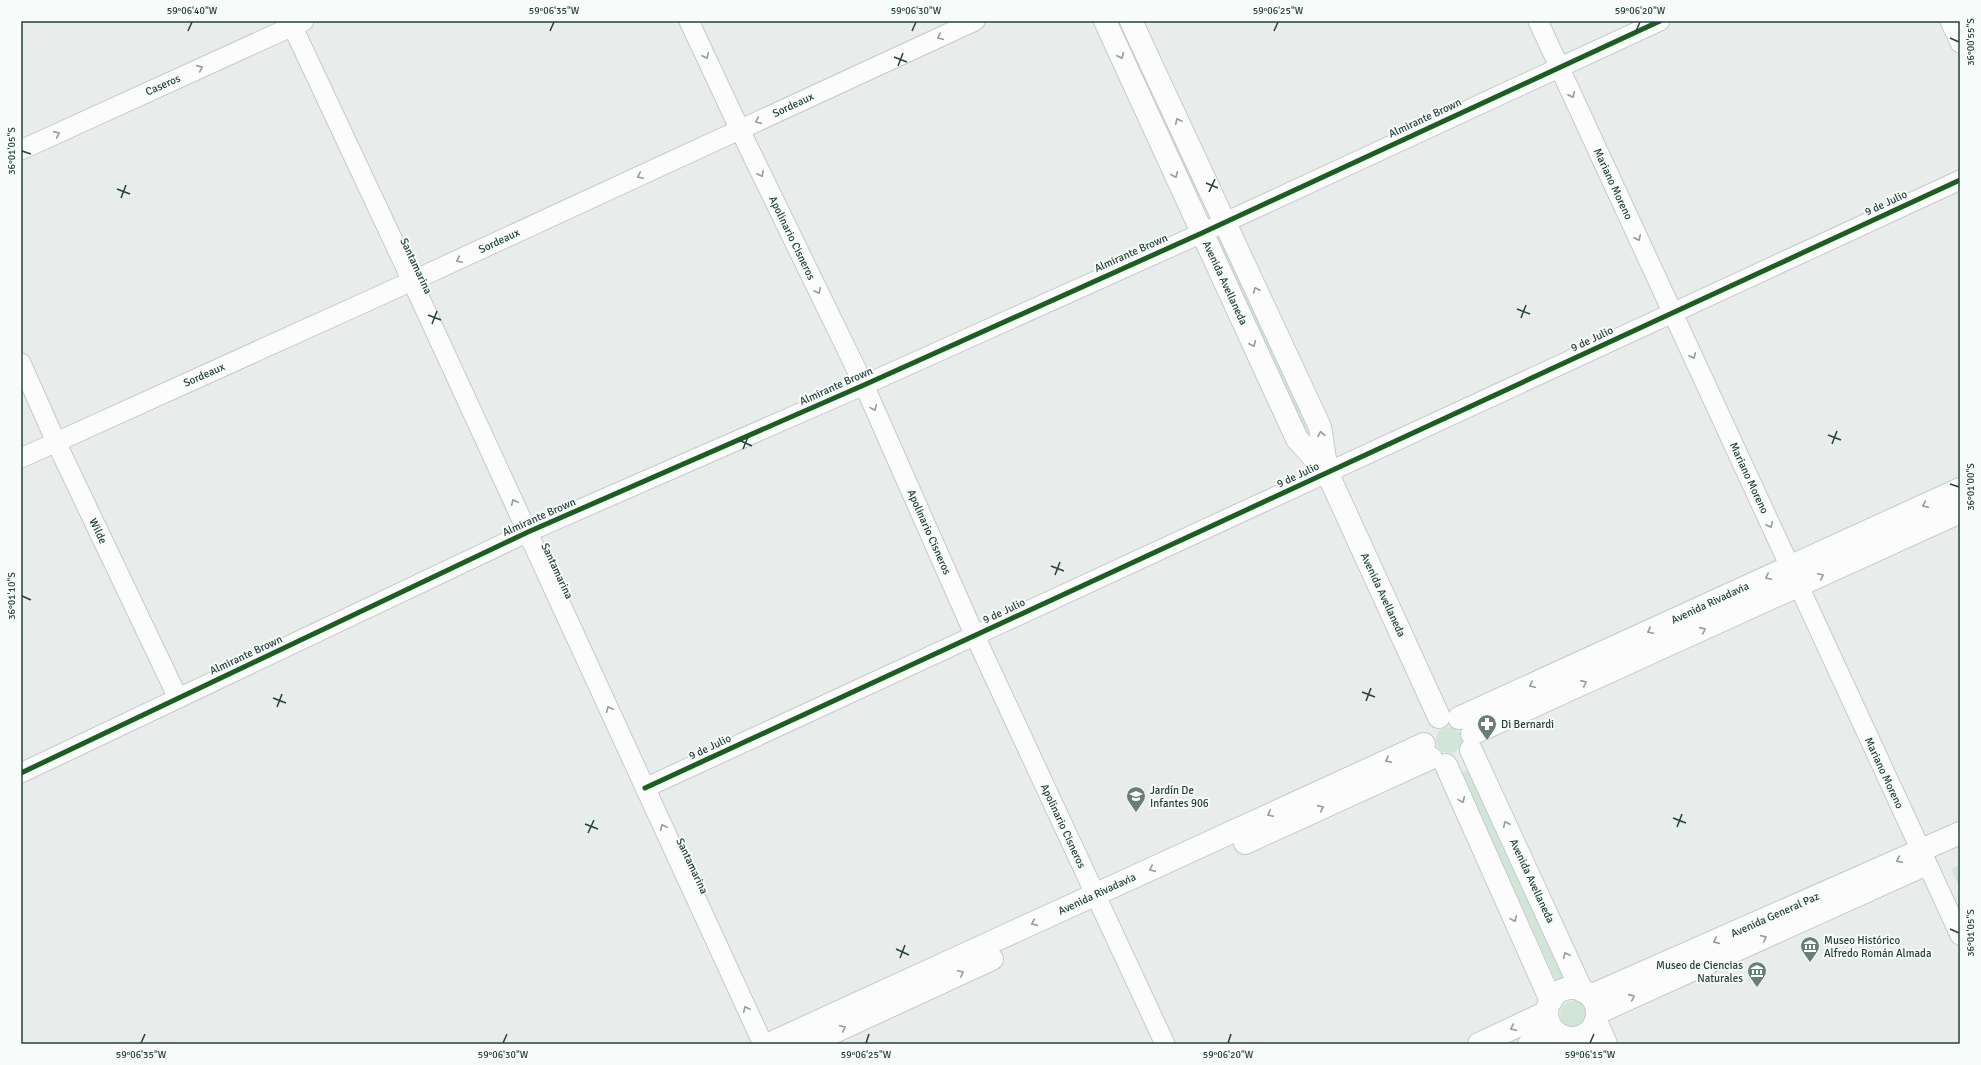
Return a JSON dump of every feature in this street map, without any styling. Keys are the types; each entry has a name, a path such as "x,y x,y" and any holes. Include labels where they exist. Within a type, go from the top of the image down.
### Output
{"main road":[{"name":"Avenida Avellaneda","path":"1104,21 1296,439 1327,472 1461,730 1591,1005 1606,1044"},
{"name":"Avenida Avellaneda","path":"1131,21 1320,427 1327,472"},
{"name":"Avenida Rivadavia","path":"1461,730 1789,567 1960,489"},
{"name":"Avenida Rivadavia","path":"1461,730 1798,586 1960,512"},
{"path":"1461,730 1427,728 1434,756 1559,1025 1574,1038 1585,1034 1591,1005 1570,989 1564,990 1559,1025 1529,1044"},
{"name":"Avenida Rivadavia","path":"769,1044 1434,756 1458,763 1464,760 1461,730"},
{"name":"Avenida General Paz","path":"1591,1005 1924,857 1960,833"},
{"name":"Avenida General Paz","path":"1924,857 1960,849"},
{"name":"Avenida Rivadavia","path":"808,1044 1098,902"},
{"path":"1478,1044 1559,1025"}],"street":[{"name":"Apolinario Cisneros","path":"689,21 740,130 864,384 975,636 1165,1044"},
{"name":"Sordeaux","path":"21,458 412,281 975,21"},
{"name":"Mariano Moreno","path":"1538,21 1960,935"},
{"name":"Almirante Brown","path":"21,773 528,532 1202,233 1660,21"},
{"path":"1950,21 1960,42"},
{"name":"Caseros","path":"21,150 295,23"},
{"name":"Santamarina","path":"295,23 763,1044"},
{"name":"9 de Julio","path":"645,788 1960,180"},
{"name":"Wilde","path":"21,362 56,442 178,698"}],"green space":[{"path":"1111,21 1121,21 1201,195 1192,200"},
{"path":"1225,238 1321,448 1312,452 1216,242"},
{"path":"1449,727 1458,731 1462,740 1458,749 1449,753 1440,749 1436,740 1440,731"},
{"path":"1470,769 1565,979 1557,983 1461,773"},
{"path":"1960,865 1960,888 1951,869"},
{"path":"1573,1001 1582,1005 1586,1014 1582,1023 1573,1027 1564,1023 1560,1014 1564,1005"}],"cycle path":[{"path":"21,773 528,532 864,385 1202,233 1660,21"},
{"path":"645,788 1960,180"}],"place":[{"name":"Di Bernardi","path":"1487,741"},
{"name":"Jardín De Infantes 906","path":"1136,813"},
{"name":"Museo Histórico Alfredo Román Almada","path":"1810,963"},
{"name":"Museo de Ciencias Naturales","path":"1757,988"}]}
